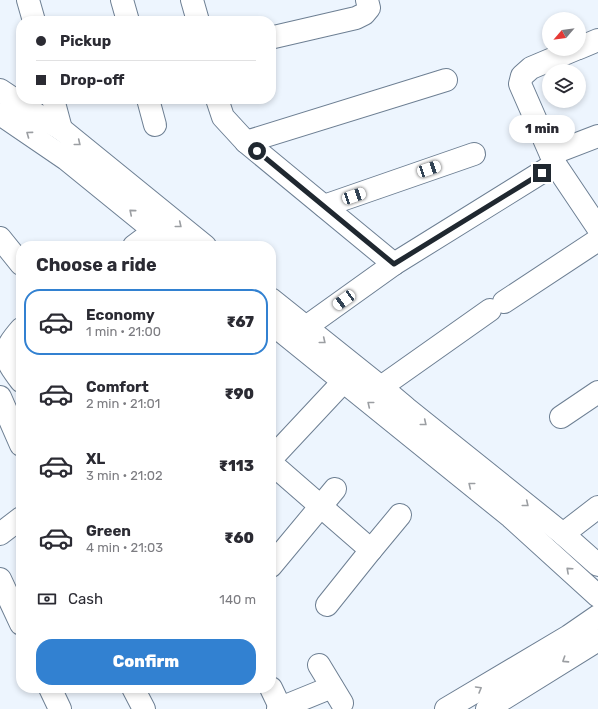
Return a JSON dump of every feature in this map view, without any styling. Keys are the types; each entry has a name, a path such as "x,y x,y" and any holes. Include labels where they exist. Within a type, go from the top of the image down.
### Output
{"street":[{"path":"28,0 33,16"},
{"path":"122,0 127,16"},
{"path":"192,0 197,16"},
{"path":"276,37 356,18 364,14 369,8 367,0"},
{"path":"586,45 598,40"},
{"path":"559,56 531,68 522,76 520,84 553,159 598,228"},
{"path":"246,142 446,80"},
{"path":"0,90 16,101"},
{"path":"21,104 61,129 199,241"},
{"path":"54,104 61,129"},
{"path":"149,104 155,125"},
{"path":"219,104 224,117 246,142 394,264"},
{"path":"0,114 66,158 167,241"},
{"path":"306,327 394,264 553,159 598,136"},
{"path":"324,206 474,154"},
{"path":"141,241 154,231"},
{"path":"0,238 16,258"},
{"path":"381,387 497,306 598,240"},
{"path":"276,303 563,534 598,565"},
{"path":"276,327 510,517 598,596"},
{"path":"16,335 7,346 6,356 11,368 16,374"},
{"path":"276,454 343,382"},
{"path":"561,417 598,392"},
{"path":"0,397 16,434"},
{"path":"276,467 371,550"},
{"path":"276,560 335,489"},
{"path":"563,534 598,507"},
{"path":"327,605 400,515"},
{"path":"0,534 16,522"},
{"path":"0,580 16,614"},
{"path":"446,709 569,636 598,616"},
{"path":"487,709 598,640"},
{"path":"273,693 280,709 337,695 319,665"},
{"path":"52,693 60,709"},
{"path":"136,693 144,709"}],"route":[{"path":"257,151 394,264 542,173"}]}
